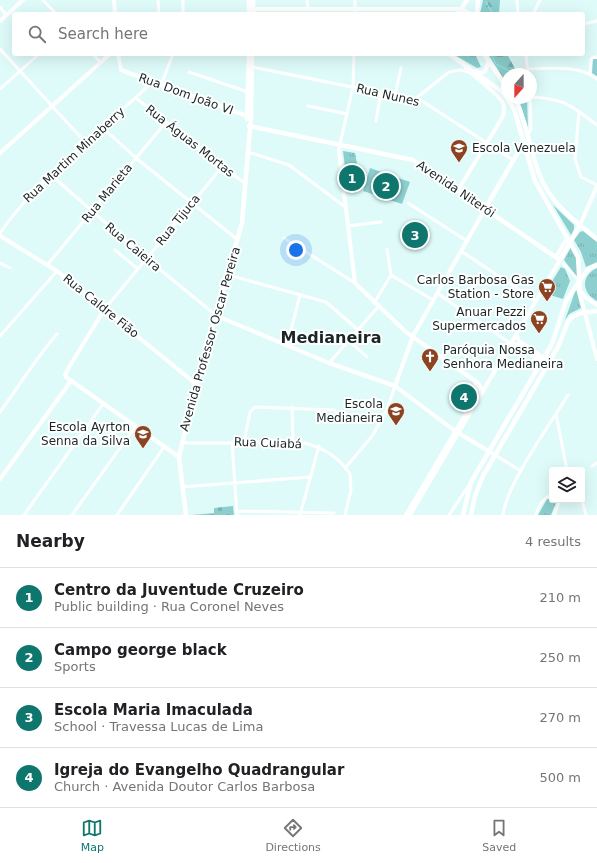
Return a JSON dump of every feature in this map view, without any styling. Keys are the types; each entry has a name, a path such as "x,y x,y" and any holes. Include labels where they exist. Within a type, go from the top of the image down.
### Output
{"main road":[{"path":"249,0 251,11"},
{"path":"251,11 253,0"},
{"path":"459,12 468,0"},
{"path":"477,12 478,0"},
{"name":"Avenida Professor Oscar Pereira","path":"186,515 179,457 181,443 196,384 238,240 243,211 249,116 249,56"},
{"name":"Avenida Professor Oscar Pereira","path":"249,116 248,92 252,56"},
{"path":"452,56 490,83 501,93"},
{"path":"485,56 488,63 501,80"},
{"path":"465,66 480,72 485,71 488,63"},
{"path":"511,104 514,109 535,181 578,257 580,268 580,291 585,297 597,305"},
{"path":"518,104 540,176 548,192 557,204 597,238"},
{"name":"Avenida Professor Oscar Pereira","path":"246,163 248,152 248,126"},
{"name":"Avenida Niterói","path":"248,126 413,160 560,260"},
{"path":"485,209 528,135"},
{"path":"560,260 569,240 580,225"},
{"path":"463,515 471,482 552,344 566,301 588,268 597,265"},
{"path":"471,515 475,496 483,476 548,364 572,317 584,312 595,311"}],"street":[{"path":"0,21 23,0"},
{"path":"43,0 54,12"},
{"path":"114,0 115,12"},
{"path":"158,0 159,12"},
{"path":"182,0 184,12"},
{"path":"307,0 308,9"},
{"path":"354,0 355,12"},
{"path":"517,0 518,12"},
{"path":"534,12 540,0"},
{"path":"0,7 6,15"},
{"path":"251,11 308,9 355,12 461,9 467,12"},
{"path":"585,24 597,21"},
{"path":"0,49 85,142"},
{"path":"0,89 37,56"},
{"path":"95,56 100,62"},
{"path":"0,153 108,56"},
{"name":"Rua Dom João VI","path":"118,56 121,70 249,116"},
{"path":"161,85 172,56"},
{"path":"354,56 353,87 339,151 344,206 355,283"},
{"path":"526,56 527,68"},
{"path":"590,73 591,59 597,57"},
{"name":"Rua Nunes","path":"250,66 422,101 513,160"},
{"path":"458,190 502,118 504,107 498,96 470,73 465,66"},
{"path":"395,95 401,68"},
{"path":"537,69 578,69 590,73 597,79"},
{"path":"415,99 449,72 461,70 470,73"},
{"path":"189,72 248,92"},
{"name":"Rua Martim Minaberry","path":"0,233 19,207 51,175 85,142 136,98 152,82"},
{"path":"376,121 381,92"},
{"name":"Rua Águas Mortas","path":"136,98 222,167 245,183"},
{"path":"537,98 554,99 567,103 597,125"},
{"path":"528,135 531,129 530,104"},
{"path":"308,106 347,114"},
{"path":"579,111 576,165 581,177 597,185 580,225"},
{"name":"Rua Marieta","path":"48,264 166,122"},
{"path":"102,128 136,158 238,240"},
{"path":"248,152 289,165 344,206"},
{"name":"Rua Tijuca","path":"104,310 222,167"},
{"name":"Rua Caieira","path":"51,175 92,212 216,316"},
{"path":"408,204 467,241"},
{"path":"345,515 352,482 346,467 373,435 387,409 413,336 485,209"},
{"path":"347,226 381,222"},
{"name":"Rua Caldre Fião","path":"0,236 48,264 196,384"},
{"path":"284,238 355,283 378,307 413,336 472,380 482,388 483,391"},
{"path":"374,303 391,275 387,249"},
{"path":"115,250 138,269"},
{"path":"461,251 536,301"},
{"path":"406,515 483,391 560,260"},
{"name":"Avenida Niterói","path":"560,260 579,281"},
{"path":"0,263 10,268"},
{"path":"0,336 57,271"},
{"path":"228,275 326,302 357,329"},
{"path":"391,275 433,300"},
{"path":"579,281 578,288 597,359"},
{"path":"438,293 510,343 543,359"},
{"path":"287,346 300,295"},
{"path":"328,363 378,307"},
{"path":"104,310 65,375 71,381 179,457"},
{"path":"587,320 595,311"},
{"path":"216,316 328,363 395,386 457,432 521,471"},
{"path":"572,317 578,316 587,320"},
{"path":"0,412 38,357 57,334"},
{"path":"516,334 519,341 548,364"},
{"path":"348,340 367,357"},
{"path":"410,515 478,393 478,389 472,380"},
{"path":"0,479 71,381"},
{"path":"503,515 512,488 521,471 568,395"},
{"path":"24,515 103,404"},
{"path":"244,442 252,409 256,407 292,407 334,410 341,415"},
{"path":"292,407 293,442"},
{"path":"556,414 567,467"},
{"path":"72,515 135,427"},
{"path":"232,442 236,515"},
{"name":"Rua Cuiabá","path":"181,443 293,442 319,446 346,467"},
{"path":"300,514 319,446"},
{"path":"117,515 164,447"},
{"path":"592,466 597,463"},
{"path":"182,487 310,477"},
{"path":"449,515 471,482"},
{"path":"536,515 537,510 545,497 549,496"},
{"path":"554,515 559,503"},
{"path":"583,504 586,515"},
{"path":"236,510 300,514 334,513"}],"green space":[{"path":"483,0 500,0 499,12 480,12"},
{"path":"456,56 476,56 481,67 477,68"},
{"path":"489,56 508,56 515,68 501,68 501,75"},
{"path":"593,59 597,59 597,76 592,73"},
{"path":"520,104 527,104 528,128"},
{"path":"343,151 355,153 359,174 346,175"},
{"path":"370,168 410,182 402,204 363,191"},
{"path":"553,205 574,225 571,235"},
{"path":"583,231 597,242 597,262 586,267 581,252 574,240 580,232"},
{"path":"571,247 576,257 577,277 564,260"},
{"path":"561,267 565,269 570,281 563,299 550,295 548,298 543,296"},
{"path":"597,268 597,301 588,294 585,284 588,275"},
{"path":"576,289 581,308 569,314 565,320"},
{"path":"549,498 549,503 556,503 551,515 538,515 547,499"},
{"path":"233,506 234,515 192,515 214,513 214,508"}],"waterway":[{"path":"486,2 492,12"},
{"path":"492,56 496,64 504,68"}],"place":[{"name":"Escola Venezuela","path":"459,163"},
{"name":"Centro da Juventude Cruzeiro","path":"352,178"},
{"name":"Campo george black","path":"386,186"},
{"name":"Escola Maria Imaculada","path":"415,235"},
{"name":"Carlos Barbosa Gas Station - Store","path":"547,302"},
{"name":"Anuar Pezzi Supermercados","path":"539,334"},
{"name":"Paróquia Nossa Senhora Medianeira","path":"430,372"},
{"name":"Igreja do Evangelho Quadrangular","path":"464,397"},
{"name":"Escola Medianeira","path":"396,426"},
{"name":"Escola Ayrton Senna da Silva","path":"143,449"}],"district":[{"name":"Medianeira","path":"331,337"}]}
